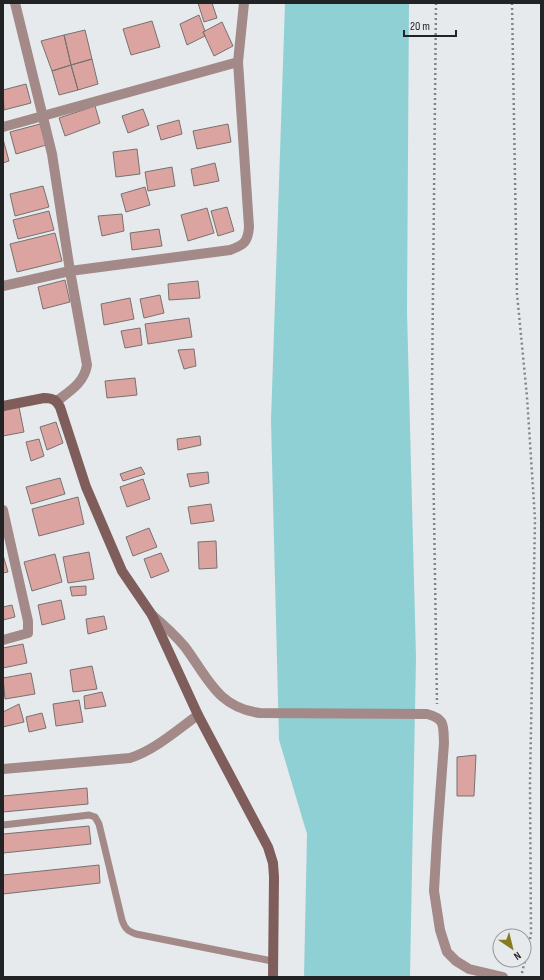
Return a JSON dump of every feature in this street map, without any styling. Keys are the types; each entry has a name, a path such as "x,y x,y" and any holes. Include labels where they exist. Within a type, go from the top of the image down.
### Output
{"main road":[{"path":"3,406 51,398 57,401 60,407 86,488 122,571 152,615 198,715 270,852 273,863 274,877 273,977"}],"street":[{"path":"16,3 52,154 70,271 87,365 86,373 81,382 57,401"},
{"path":"3,286 70,271 230,250 244,243 248,236 249,226 238,62 244,3"},
{"path":"3,127 44,117 238,62"},
{"path":"3,510 28,621 28,633 3,640"},
{"path":"152,615 172,632 184,646 219,695 235,706 248,711 432,715 441,721 444,743 434,891 440,930 447,952 456,961 469,969 503,977"},
{"path":"3,769 130,758 151,748 198,715"}],"lane":[{"path":"3,825 89,815 95,817 99,824 124,927 128,931 136,934 272,961"}],"path":[{"path":"432,715 432,388 436,3"},
{"path":"512,3 517,294 527,397 536,519 530,782 531,935 521,977"}],"water":[{"path":"285,3 409,3 407,311 416,657 410,977 304,977 307,834 279,740 271,421"}],"building":[{"path":"198,3 212,3 217,18 204,22"},
{"path":"199,15 205,31 203,32 205,36 187,45 180,24"},
{"path":"152,21 160,47 131,55 123,29"},
{"path":"222,22 233,46 214,56 203,32"},
{"path":"85,30 92,59 71,65 64,35"},
{"path":"64,35 71,65 52,71 41,41"},
{"path":"92,59 98,84 78,90 71,65"},
{"path":"71,65 78,90 59,95 52,71"},
{"path":"26,84 31,103 4,110 3,90"},
{"path":"95,106 100,123 65,136 59,118"},
{"path":"143,109 149,125 128,133 122,116"},
{"path":"179,120 182,134 161,140 157,126"},
{"path":"40,124 46,145 16,154 10,132"},
{"path":"228,124 231,142 197,149 193,131"},
{"path":"3,139 9,161 3,163"},
{"path":"137,149 140,174 116,177 113,152"},
{"path":"215,163 219,181 194,186 191,169"},
{"path":"172,167 175,186 148,191 145,172"},
{"path":"43,186 49,207 15,216 10,194"},
{"path":"145,187 150,205 126,212 121,194"},
{"path":"227,207 234,231 218,236 211,211"},
{"path":"207,208 214,233 188,241 181,215"},
{"path":"49,211 54,230 18,239 13,220"},
{"path":"122,214 124,231 102,236 98,216"},
{"path":"159,229 162,246 132,250 130,233"},
{"path":"55,233 62,261 17,272 10,244"},
{"path":"65,280 70,302 43,309 38,287"},
{"path":"198,281 200,298 169,300 168,284"},
{"path":"160,295 164,313 144,318 140,299"},
{"path":"130,298 134,319 104,325 101,304"},
{"path":"189,318 192,337 148,344 145,324"},
{"path":"140,328 142,345 125,348 121,331"},
{"path":"194,349 196,366 184,369 178,350"},
{"path":"135,378 137,395 107,398 105,381"},
{"path":"19,407 24,432 3,436 3,410"},
{"path":"56,422 63,443 47,450 40,427"},
{"path":"200,436 201,445 178,450 177,439"},
{"path":"39,439 44,456 31,461 26,442"},
{"path":"141,467 145,474 123,481 120,474"},
{"path":"208,472 209,483 190,487 187,474"},
{"path":"60,478 65,494 31,504 26,487"},
{"path":"143,479 150,499 127,507 120,487"},
{"path":"78,497 84,524 39,536 32,509"},
{"path":"211,504 214,521 191,524 188,507"},
{"path":"149,528 157,547 133,556 126,537"},
{"path":"216,541 217,568 199,569 198,542"},
{"path":"89,552 94,579 68,583 63,557"},
{"path":"161,553 169,571 151,578 144,559"},
{"path":"55,554 62,582 32,591 24,562"},
{"path":"3,555 8,572 3,573"},
{"path":"86,586 86,595 72,596 70,587"},
{"path":"61,600 65,619 42,625 38,605"},
{"path":"12,605 15,617 3,620 3,607"},
{"path":"104,616 107,629 88,634 86,619"},
{"path":"23,644 27,663 3,668 3,648"},
{"path":"92,666 97,689 73,692 70,670"},
{"path":"31,673 35,694 5,699 3,678"},
{"path":"102,692 106,706 85,709 84,696"},
{"path":"79,700 83,722 56,726 53,704"},
{"path":"19,704 24,722 3,727 3,712"},
{"path":"42,713 46,728 29,732 26,717"},
{"path":"476,755 474,796 457,796 457,757"},
{"path":"87,788 88,804 3,812 3,796"},
{"path":"89,826 91,844 3,853 3,834"},
{"path":"99,865 100,883 3,894 3,875"}]}
